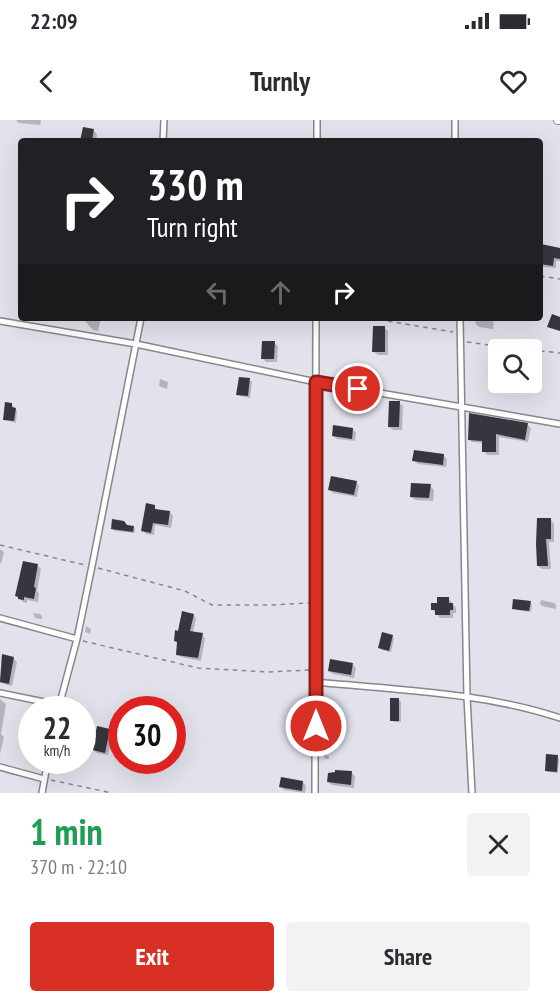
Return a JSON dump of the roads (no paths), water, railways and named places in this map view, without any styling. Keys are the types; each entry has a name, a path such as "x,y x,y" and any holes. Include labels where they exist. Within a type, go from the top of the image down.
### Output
{"street":[{"path":"163,138 164,120"},
{"path":"317,120 317,138"},
{"path":"455,120 455,138"},
{"path":"0,321 136,344 316,382 560,424"},
{"path":"61,696 92,566 140,321"},
{"path":"315,793 316,321"},
{"path":"460,321 467,697 472,793"},
{"path":"0,618 76,639"},
{"path":"316,682 467,697 531,708 560,718"},
{"path":"0,693 18,697"},
{"path":"0,767 44,779"},
{"path":"42,793 45,774"}]}
